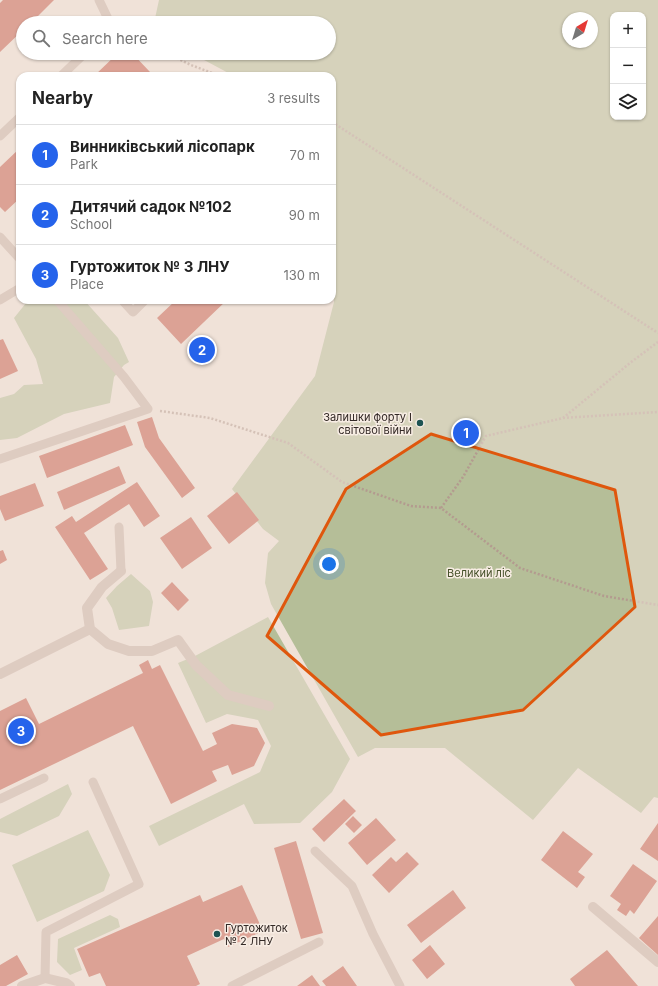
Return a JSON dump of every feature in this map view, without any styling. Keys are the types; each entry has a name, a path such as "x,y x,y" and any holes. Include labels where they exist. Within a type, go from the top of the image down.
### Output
{"street":[{"path":"121,571 102,587 87,608 90,629 108,644 129,651 152,651 178,640 196,665 228,695 269,706"},
{"path":"0,674 90,629"},
{"path":"592,907 658,962"},
{"path":"22,986 45,978 66,982 70,986"}],"lane":[{"path":"99,0 107,16"},
{"path":"65,72 78,60"},
{"path":"0,136 16,121"},
{"path":"0,237 16,255"},
{"path":"0,300 16,290"},
{"path":"0,459 148,410 124,377 60,304"},
{"path":"126,304 133,312 142,304"},
{"path":"119,527 121,571"},
{"path":"0,799 44,778"},
{"path":"45,978 46,932 140,884 92,782"},
{"path":"315,851 352,886 373,934 400,986"},
{"path":"232,986 319,942"}],"path":[{"path":"181,60 209,72"},
{"path":"336,125 658,333"},
{"path":"563,418 658,342"},
{"path":"148,410 210,418 288,443 342,482 411,506 442,508 520,568 604,596 658,605"},
{"path":"442,508 463,477 486,436 563,418 658,412"}],"highlighted area":[{"path":"431,434 615,490 635,607 523,710 381,735 267,636 346,489"}],"green space":[{"name":"Великий ліс","path":"159,0 658,0 658,798 654,797 641,813 578,768 533,820 445,748 375,748 358,757 271,604 265,583 268,553 279,541 263,529 232,489 315,376 333,304 336,304 336,72 227,72 204,60 336,60 336,16 156,16"},
{"path":"25,304 88,304 118,338 129,362 124,365 114,377 110,403 64,414 17,438 0,440 0,398 14,394 24,385 43,384 36,359 14,318"},
{"path":"131,574 150,591 153,602 149,626 119,630 112,608 106,598"},
{"path":"268,617 350,759 332,792 300,823 254,824 244,804 159,846 149,826 260,772 271,746 258,720 227,714 206,723 178,663 195,656"},
{"path":"68,784 72,794 59,816 17,836 0,832 0,819"},
{"path":"88,830 110,875 104,891 37,922 12,865"},
{"path":"110,915 118,919 120,927 74,948 82,970 70,975 57,962 58,939"}],"building":[{"path":"3,0 54,0 38,16 16,16 16,37 0,52 0,3"},
{"path":"111,60 139,60 150,72 98,72"},
{"path":"16,152 16,202 5,212 0,207 0,167"},
{"path":"172,304 223,304 181,344 157,318"},
{"path":"3,339 18,371 0,379 0,340"},
{"path":"152,417 159,438 195,488 182,498 145,447 137,422"},
{"path":"125,425 133,445 47,478 39,456"},
{"path":"119,466 126,483 64,510 57,492"},
{"path":"137,482 160,516 144,527 129,504 84,533 108,569 90,580 55,527 72,516 76,522"},
{"path":"35,483 44,506 5,521 0,509 0,496"},
{"path":"237,492 259,520 229,544 207,516"},
{"path":"191,517 212,548 182,569 160,538"},
{"path":"3,550 7,560 0,564 0,551"},
{"path":"172,582 189,600 178,611 161,593"},
{"path":"148,660 152,669 160,665 203,751 217,744 212,733 232,724 257,728 265,743 254,766 232,775 228,765 212,771 217,781 171,804 133,726 0,790 0,711 26,698 39,724 143,673 139,665"},
{"path":"344,799 356,811 324,842 312,829"},
{"path":"353,816 362,825 354,833 345,824"},
{"path":"376,818 396,840 367,865 348,843"},
{"path":"658,823 658,861 640,849"},
{"path":"563,831 593,854 578,872 585,877 577,888 541,860"},
{"path":"296,841 323,933 301,939 274,848"},
{"path":"407,852 419,864 389,893 372,875 391,857 396,862"},
{"path":"633,864 657,881 634,914 630,910 626,916 617,910 621,904 610,896"},
{"name":"Гуртожиток № 2 ЛНУ","path":"242,885 263,931 228,947 224,939 187,956 200,984 196,986 106,986 100,973 89,977 77,949 200,895 203,902"},
{"path":"453,890 466,908 421,943 407,925"},
{"path":"658,916 658,955 639,938"},
{"path":"430,945 445,964 427,979 412,960"},
{"path":"607,950 638,986 575,986 570,979"},
{"path":"17,955 28,974 6,986 0,986 0,965"},
{"path":"343,966 357,986 326,986 322,981"},
{"path":"312,975 320,986 297,986"}],"place":[{"name":"Дитячий садок №102","path":"202,350"},
{"name":"Залишки форту І світової війни","path":"420,423"},
{"name":"Винниківський лісопарк","path":"466,433"},
{"name":"Гуртожиток № 3 ЛНУ","path":"21,731"},
{"name":"Гуртожиток № 2 ЛНУ","path":"217,934"}]}
